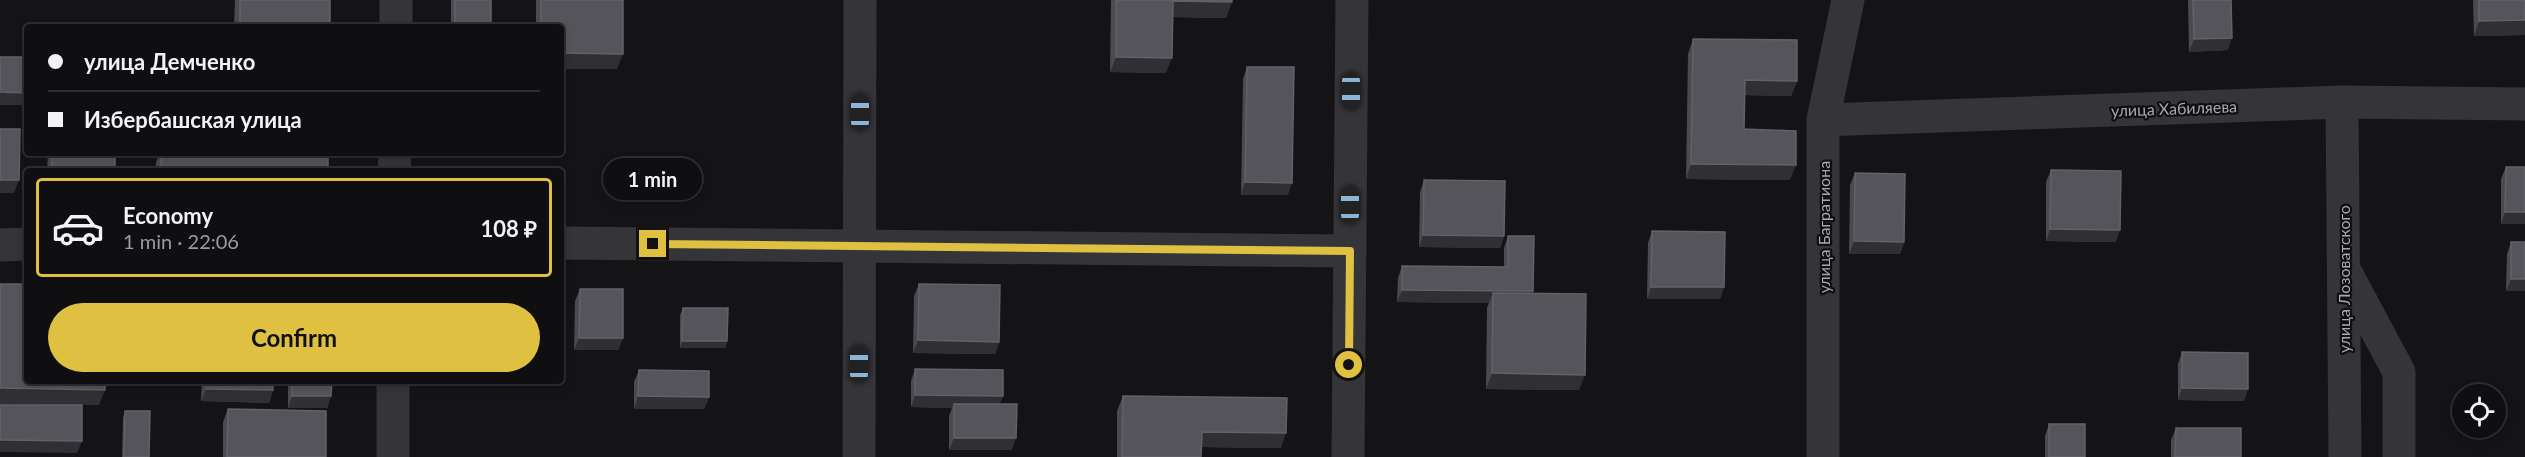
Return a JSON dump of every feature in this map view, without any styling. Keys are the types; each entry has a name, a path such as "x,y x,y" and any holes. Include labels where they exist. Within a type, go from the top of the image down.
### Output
{"street":[{"path":"396,0 396,24"},
{"path":"859,457 860,0"},
{"path":"1348,457 1352,0"},
{"name":"улица Багратиона","path":"1823,457 1823,120 1848,0"},
{"name":"улица Хабиляева","path":"1823,120 2342,102 2525,104"},
{"name":"улица Лозоватского","path":"2342,102 2344,457"},
{"path":"564,243 1350,251"},
{"path":"0,244 24,244"},
{"path":"2343,269 2399,372 2399,457"},
{"path":"393,384 393,457"}],"building":[{"path":"240,0 330,0 330,24 240,24"},
{"path":"455,0 491,0 491,24 455,24"},
{"path":"541,0 623,0 623,54 564,53 564,24 541,24"},
{"path":"1116,0 1232,0 1232,2 1173,1 1172,58 1116,57"},
{"path":"2193,0 2231,0 2232,38 2194,39"},
{"path":"2479,0 2525,0 2525,20 2479,21"},
{"path":"1693,39 1797,40 1797,81 1745,80 1744,129 1796,131 1796,165 1691,164"},
{"path":"0,57 24,57 24,93 0,92"},
{"path":"1247,67 1294,67 1292,183 1245,182"},
{"path":"0,129 20,129 19,180 0,180"},
{"path":"52,156 115,156 115,168 52,168"},
{"path":"161,156 328,156 328,168 161,168"},
{"path":"2506,167 2525,167 2525,212 2505,212"},
{"path":"2051,170 2121,171 2120,230 2050,229"},
{"path":"1855,173 1905,174 1904,242 1854,241"},
{"path":"1424,180 1505,181 1504,236 1423,235"},
{"path":"1652,231 1725,232 1724,287 1651,287"},
{"path":"1508,236 1534,236 1533,291 1402,290 1402,266 1508,267"},
{"path":"2511,242 2525,242 2525,279 2511,279"},
{"path":"0,284 24,284 24,384 105,384 105,390 0,388"},
{"path":"919,284 1000,285 999,342 918,340"},
{"path":"580,289 623,289 623,338 579,338"},
{"path":"1493,293 1586,294 1585,375 1492,373"},
{"path":"683,308 728,308 727,341 682,341"},
{"path":"2182,352 2248,353 2248,389 2182,388"},
{"path":"915,369 1003,370 1003,396 915,395"},
{"path":"639,370 709,371 709,397 638,396"},
{"path":"206,384 273,384 273,390 206,389"},
{"path":"292,384 332,384 331,396 292,396"},
{"path":"1123,396 1287,398 1286,433 1202,432 1201,457 1122,457"},
{"path":"954,404 1017,404 1016,438 954,438"},
{"path":"0,405 82,405 82,441 0,440"},
{"path":"228,409 326,411 326,457 227,457"},
{"path":"125,411 150,411 149,457 124,457"},
{"path":"2049,424 2085,424 2085,457 2049,457"},
{"path":"2176,428 2241,428 2241,457 2175,457"}],"route":[{"path":"653,244 1350,251 1349,365"}]}
